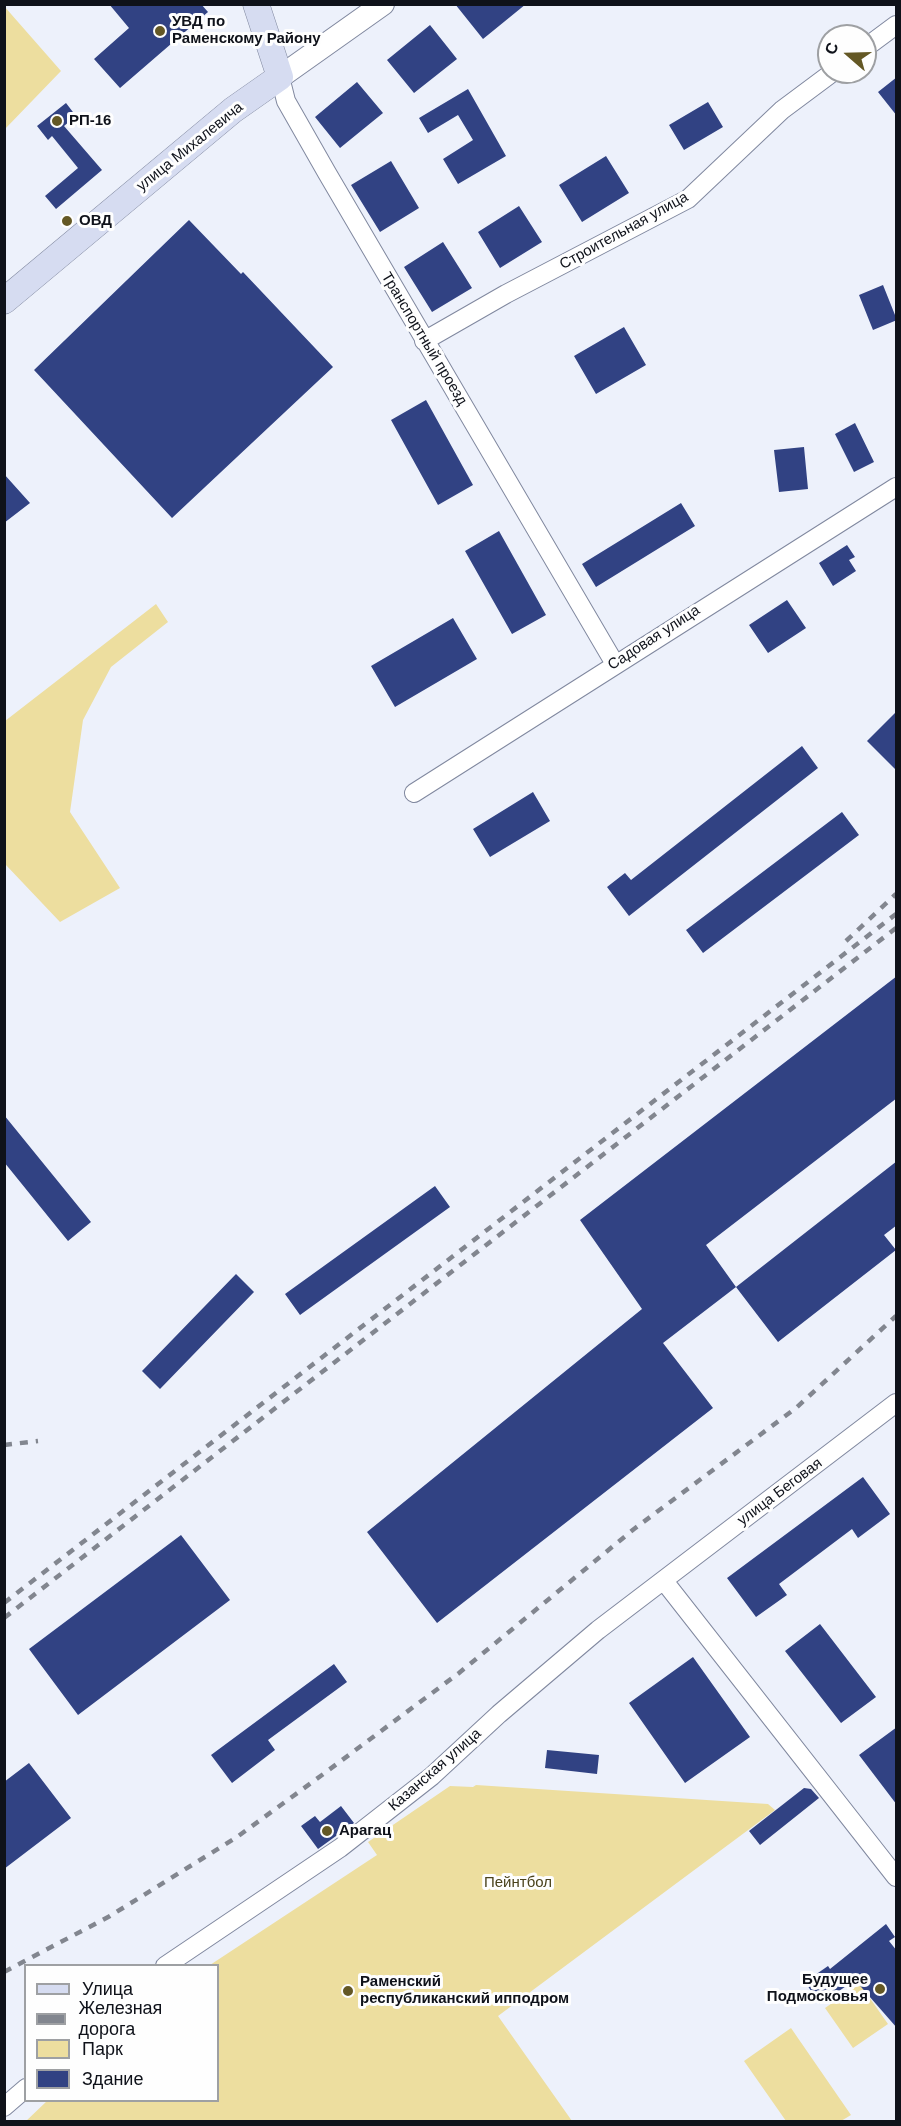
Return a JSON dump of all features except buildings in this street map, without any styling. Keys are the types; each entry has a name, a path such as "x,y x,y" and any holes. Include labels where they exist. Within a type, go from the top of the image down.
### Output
{"main road":[{"name":"Транспортный проезд","path":"256,4 280,77"},
{"name":"улица Михалевича","path":"4,301 233,110 280,77"}],"street":[{"name":"улица Михалевича","path":"280,77 383,4"},
{"path":"877,39 897,25"},
{"name":"Транспортный проезд","path":"280,77 286,101 424,341 615,664"},
{"name":"Строительная улица","path":"424,341 506,294 688,199 782,110 817,84"},
{"name":"Садовая улица","path":"414,793 897,487"},
{"name":"улица Беговая","path":"664,1581 897,1403"},
{"path":"664,1581 818,1780 897,1877"},
{"name":"Казанская улица","path":"166,1964 340,1848 432,1776 598,1630 664,1581"},
{"path":"4,2107 24,2090"}],"green space":[{"path":"4,6 61,71 5,129 4,129"},
{"path":"156,604 168,622 111,667 83,720 70,812 120,888 60,922 5,864 5,721"},
{"name":"Пейнтбол","path":"476,1785 768,1804 775,1810 498,2016 572,2121 25,2122 46,2102 219,2102 219,1964 212,1964 377,1855 368,1842 450,1786 473,1787"},
{"path":"860,1984 888,2024 853,2048 825,2008"},
{"path":"791,2028 851,2115 841,2121 786,2121 744,2061"}],"railway":[{"path":"846,941 896,894"},
{"path":"4,1603 896,914"},
{"path":"4,1618 896,928"},
{"path":"4,1972 110,1916 237,1837 322,1775 459,1673 634,1529 796,1408 896,1316"},
{"path":"4,1445 38,1441"}],"place":[{"name":"УВД по Раменскому Району","path":"160,31"},
{"name":"РП-16","path":"57,121"},
{"name":"ОВД","path":"67,221"},
{"name":"Арагац","path":"327,1831"},
{"name":"Будущее Подмосковья","path":"880,1989"},
{"name":"Раменский республиканский ипподром","path":"348,1991"}]}
